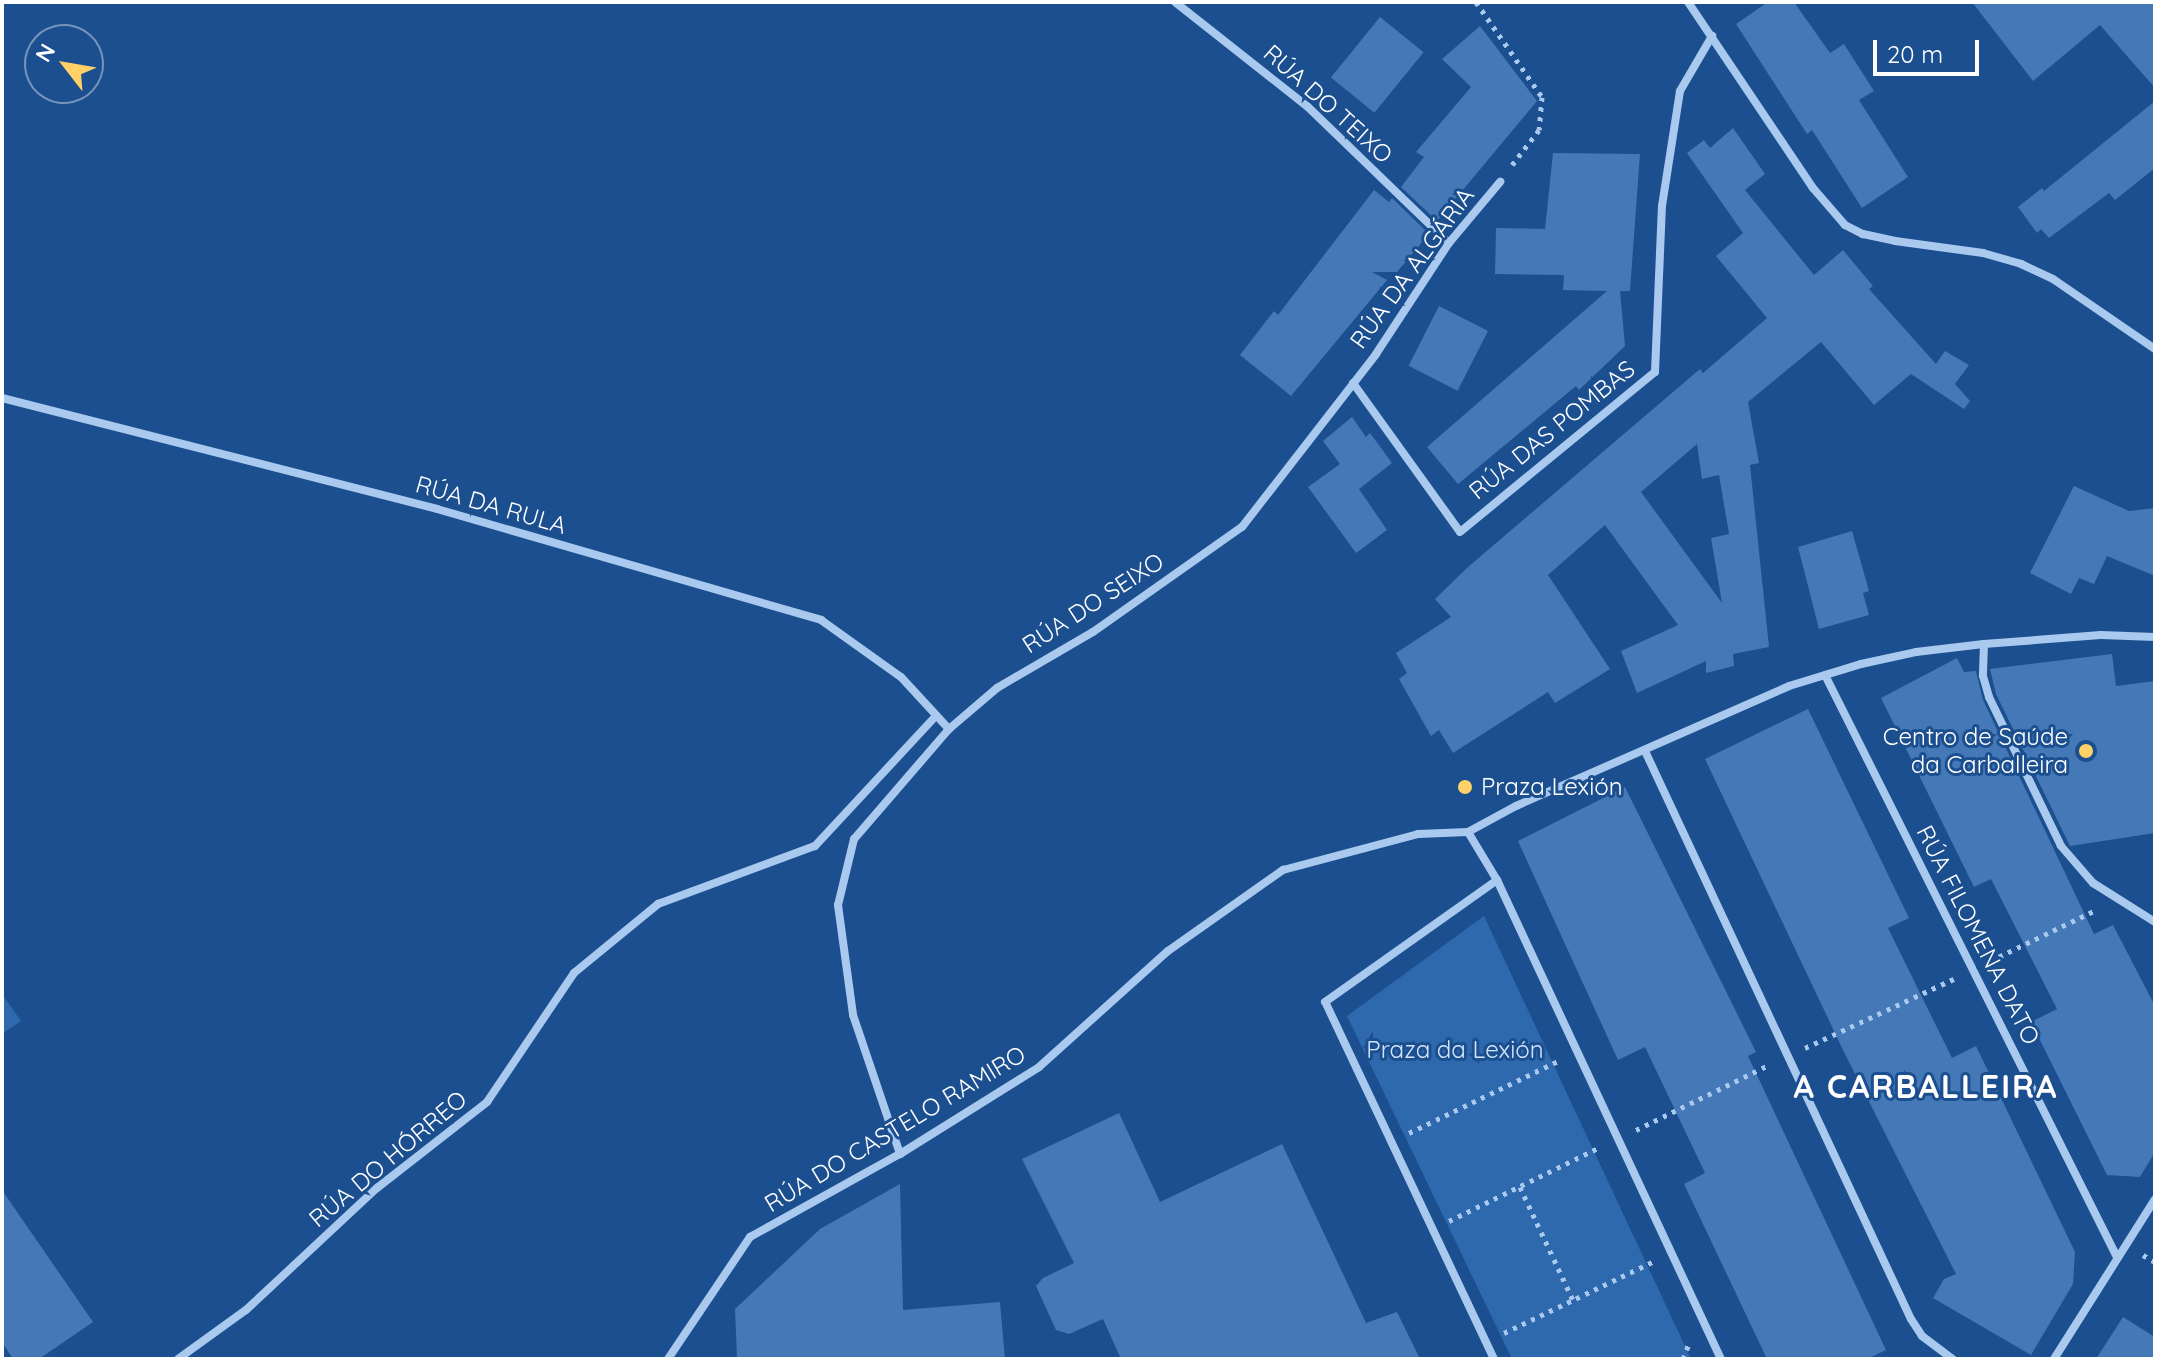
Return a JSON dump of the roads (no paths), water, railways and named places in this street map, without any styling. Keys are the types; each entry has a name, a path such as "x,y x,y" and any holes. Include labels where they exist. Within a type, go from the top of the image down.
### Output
{"street":[{"name":"RÚA DO TEIXO","path":"1175,2 1308,107 1449,243"},
{"path":"1688,2 1813,188 1845,225 1863,234 1983,253 2021,264 2053,279 2155,349"},
{"name":"RÚA DAS POMBAS","path":"1353,383 1460,532 1655,372 1662,206 1680,91 1712,36"},
{"name":"RÚA DA ALGÁRIA","path":"1256,508 1376,354 1449,243 1500,182"},
{"name":"RÚA DA RULA","path":"2,398 437,509 821,620 901,677 936,716"},
{"name":"RÚA DO SEIXO","path":"900,1154 853,1015 838,905 854,839 949,729 997,688 1093,632 1242,527 1256,508"},
{"name":"RÚA DO CASTELO RAMIRO","path":"668,1359 750,1237 900,1154 1039,1067 1168,951 1283,870 1418,834 1468,832 1516,806 1789,686 1825,675 1916,652 1984,644 2101,635 2155,637"},
{"path":"1984,644 1983,676 1989,697 2061,846 2093,883 2155,922"},
{"name":"RÚA FILOMENA DATO","path":"1825,675 2117,1257"},
{"path":"936,716 949,729"},
{"name":"RÚA DO HÓRREO","path":"178,1359 246,1310 377,1188 487,1102 574,973 658,904 815,846 936,716"},
{"path":"1645,751 1911,1319 1922,1336 1953,1359"},
{"path":"1468,832 1497,880 1721,1359"},
{"path":"1494,1359 1325,1002 1497,880"},
{"path":"2054,1359 2155,1199"}],"place":[{"name":"Centro de Saúde da Carballeira","path":"2086,751"},
{"name":"Praza Lexión","path":"1465,787"}],"district":[{"name":"A CARBALLEIRA","path":"1926,1086"}],"park label":[{"name":"Praza da Lexión","path":"1455,1050"}]}
